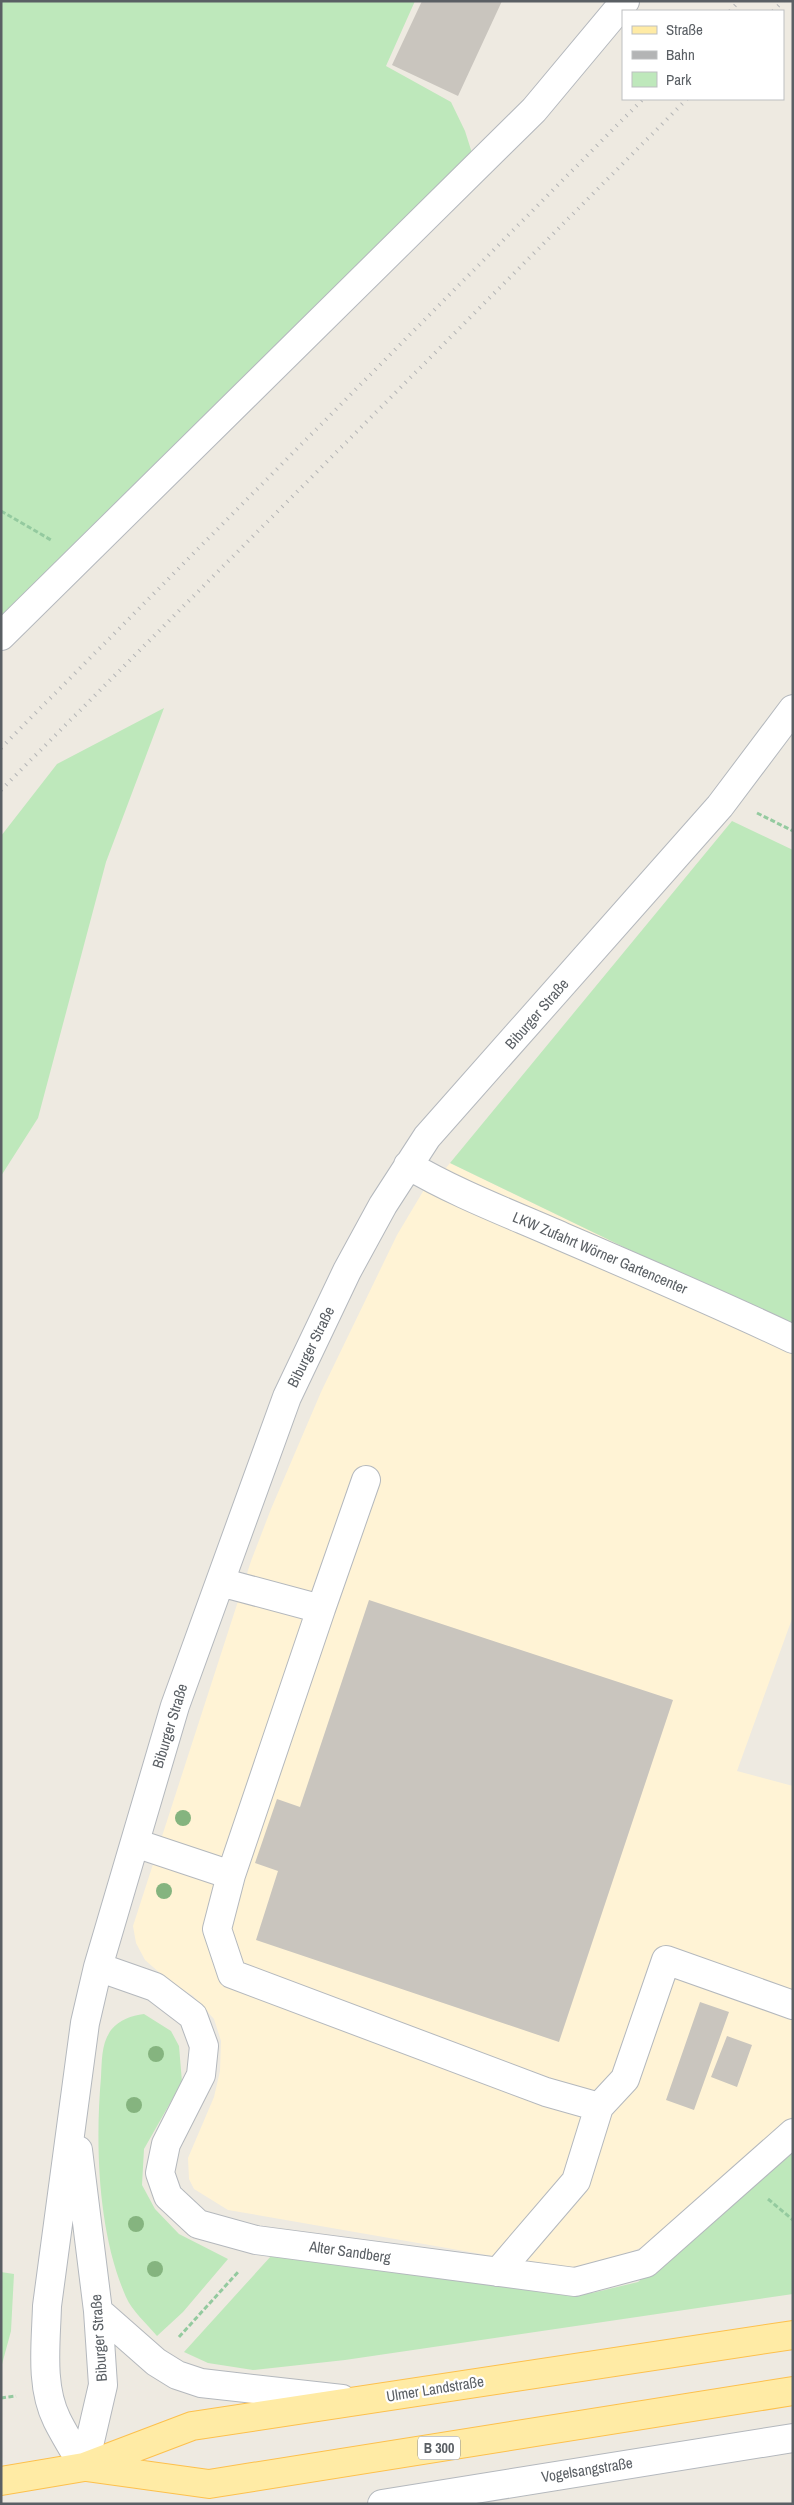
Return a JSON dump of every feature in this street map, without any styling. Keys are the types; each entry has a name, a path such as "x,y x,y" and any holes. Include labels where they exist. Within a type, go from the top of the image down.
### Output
{"main road":[{"name":"Ulmer Landstraße","path":"1,2481 84,2467 187,2427 793,2335"},
{"name":"Ulmer Landstraße","path":"84,2467 209,2484 793,2391"}],"street":[{"path":"1,636 534,110 625,1"},
{"name":"Biburger Straße","path":"84,2467 56,2419 48,2392 46,2354 47,2306 85,2023 98,1967 175,1706 286,1397 347,1271 408,1165 428,1137 730,794 793,709"},
{"name":"LKW Zufahrt Wörner Gartencenter","path":"408,1165 431,1178 492,1206 728,1308 793,1339"},
{"path":"366,1480 320,1609 231,1874 217,1929 232,1974 546,2092 599,2107"},
{"path":"220,1582 320,1609"},
{"path":"135,1843 231,1874"},
{"path":"498,2272 576,2181 599,2107 625,2079 666,1960 793,2005"},
{"name":"Alter Sandberg","path":"98,1967 155,1987 193,2016 204,2046 201,2075 178,2125 166,2144 160,2173 168,2196 198,2224 256,2240 575,2282 646,2263 793,2133"},
{"name":"Biburger Straße","path":"73,2111 98,2311 103,2384 84,2467"},
{"path":"98,2311 156,2362 177,2375 201,2383 359,2401"},
{"name":"Vogelsangstraße","path":"382,2504 793,2438"}],"path":[{"path":"1,511 82,558"},
{"path":"730,794 754,811 793,831"}],"shaded area":[{"path":"450,1163 793,1329 793,1616 737,1771 793,1786 793,2116 733,2173 649,2244 603,2264 562,2268 228,2210 194,2189 189,2179 188,2158 214,2097 220,2071 221,2041 214,2019 193,1996 169,1981 145,1960 136,1943 133,1926 251,1561 271,1509 321,1392 397,1235 431,1178 431,1186"}],"green space":[{"path":"1,1 415,1 386,66 451,102 465,131 472,153 1,618"},
{"path":"164,708 106,862 38,1118 1,1176 1,836 57,764"},
{"path":"732,821 793,850 793,1329 450,1163"},
{"path":"144,2014 171,2031 179,2046 182,2082 144,2149 142,2185 155,2209 179,2234 228,2259 183,2312 157,2336 129,2302 117,2272 109,2245 104,2217 99,2160 99,2104 105,2041 111,2030 118,2023 130,2017"},
{"path":"793,2151 793,2294 345,2360 253,2370 208,2363 184,2352 272,2255 460,2281 592,2293 638,2282"},
{"path":"1,2272 14,2274 11,2331 1,2368"}],"building":[{"path":"422,1 502,1 458,96 392,65"},
{"path":"369,1600 673,1700 559,2042 256,1940 278,1871 255,1863 277,1799 300,1807"},
{"path":"700,2002 729,2012 694,2110 666,2100"},
{"path":"727,2036 752,2045 737,2087 711,2077"}],"railway":[{"path":"731,10 739,1"},
{"path":"774,10 783,1"},
{"path":"1,748 642,100"},
{"path":"1,790 686,100"}]}
